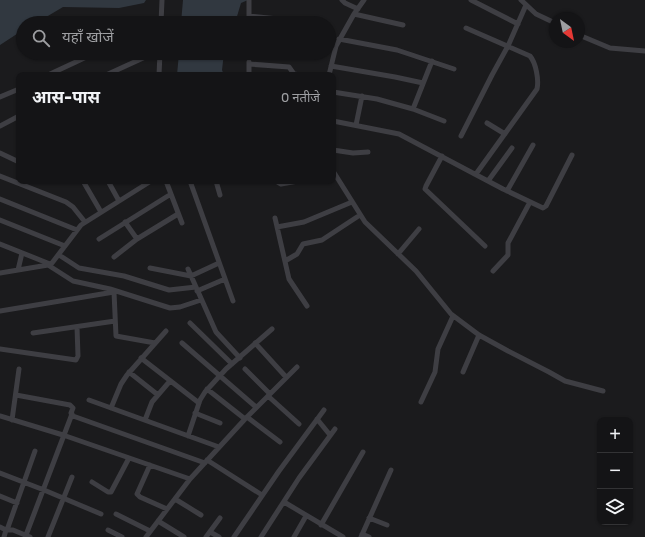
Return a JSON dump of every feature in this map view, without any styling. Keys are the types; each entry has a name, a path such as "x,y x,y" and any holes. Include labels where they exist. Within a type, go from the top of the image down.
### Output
{"street":[{"path":"161,16 162,0"},
{"path":"249,0 249,16"},
{"path":"342,0 358,9"},
{"path":"336,46 354,14 364,0"},
{"path":"471,0 518,24"},
{"path":"521,0 536,14 549,20"},
{"path":"461,136 508,46 526,5"},
{"path":"354,14 403,26"},
{"path":"466,28 532,58 538,86 476,174"},
{"path":"585,38 610,48 645,51"},
{"path":"340,39 397,50 454,69"},
{"path":"54,72 80,60"},
{"path":"113,72 139,60"},
{"path":"159,72 160,60"},
{"path":"249,60 249,72"},
{"path":"330,72 332,60"},
{"path":"413,108 432,61"},
{"path":"249,64 289,67 293,72"},
{"path":"331,66 423,83"},
{"path":"0,97 16,89"},
{"path":"336,92 377,99 413,108 444,121"},
{"path":"356,126 362,96"},
{"path":"0,126 16,118"},
{"path":"336,122 399,134 507,191 543,208 546,207 572,155"},
{"path":"487,123 505,134"},
{"path":"507,191 533,145"},
{"path":"488,181 512,148"},
{"path":"336,150 353,153 368,152"},
{"path":"0,153 16,161"},
{"path":"442,156 425,189 485,246"},
{"path":"0,176 16,182"},
{"path":"336,176 360,215 370,228 416,271 453,316 479,335 508,352 565,381 603,391"},
{"path":"20,184 66,202 85,222"},
{"path":"85,184 101,212"},
{"path":"110,184 119,201"},
{"path":"0,273 49,265 55,261 77,230 85,222 146,184"},
{"path":"167,184 182,224"},
{"path":"191,184 233,301"},
{"path":"217,184 220,195"},
{"path":"99,239 171,194"},
{"path":"0,199 77,230"},
{"path":"277,227 304,222 352,202"},
{"path":"493,271 508,255 508,243 530,202"},
{"path":"114,257 137,239 178,214"},
{"path":"285,261 297,254 303,244 322,240 360,215"},
{"path":"275,218 289,279 306,306"},
{"path":"0,220 65,246"},
{"path":"124,222 137,239"},
{"path":"398,254 419,229"},
{"path":"0,244 49,265 73,281 170,308 180,307 202,300"},
{"path":"18,270 22,253"},
{"path":"59,255 84,270 124,276 169,290 197,289 226,279"},
{"path":"150,268 191,276 219,263"},
{"path":"188,269 216,332 240,358"},
{"path":"0,311 115,292"},
{"path":"115,292 116,336 155,343"},
{"path":"421,402 435,372 438,349 453,316"},
{"path":"33,334 115,321"},
{"path":"190,323 232,364"},
{"path":"0,350 76,360 78,356 77,327"},
{"path":"188,436 202,396 232,364 272,329"},
{"path":"111,408 121,384 129,372 166,331"},
{"path":"463,372 479,335"},
{"path":"182,343 256,407"},
{"path":"255,343 286,377"},
{"path":"141,358 199,403"},
{"path":"146,537 190,479 256,407 297,367"},
{"path":"12,420 19,369"},
{"path":"245,369 299,424"},
{"path":"129,372 158,395"},
{"path":"145,420 150,406 170,381"},
{"path":"208,389 280,442"},
{"path":"0,527 28,536 73,408 70,405 16,395"},
{"path":"89,400 219,447"},
{"path":"234,537 262,495 324,410"},
{"path":"195,413 220,423"},
{"path":"72,414 72,416 206,461 262,495"},
{"path":"0,416 190,479"},
{"path":"318,419 330,435"},
{"path":"261,537 335,429"},
{"path":"4,537 35,451"},
{"path":"321,525 363,452"},
{"path":"92,482 108,492 111,492 129,458"},
{"path":"150,466 137,494 138,496 167,509"},
{"path":"369,537 361,535 391,470"},
{"path":"0,473 101,514"},
{"path":"48,537 72,477"},
{"path":"0,496 17,503"},
{"path":"175,498 201,515"},
{"path":"284,502 343,537"},
{"path":"116,514 150,531"},
{"path":"294,537 306,516"},
{"path":"206,537 220,518"},
{"path":"369,518 387,525"},
{"path":"158,521 184,537"},
{"path":"108,530 122,537"},
{"path":"210,532 219,537"}],"shaded area":[{"path":"0,0 146,0 144,3 119,8 63,7 48,16 16,16 16,35 0,45"},
{"path":"183,0 248,0 241,3 237,16 182,16"},
{"path":"178,60 223,60 223,72 177,72"}]}
